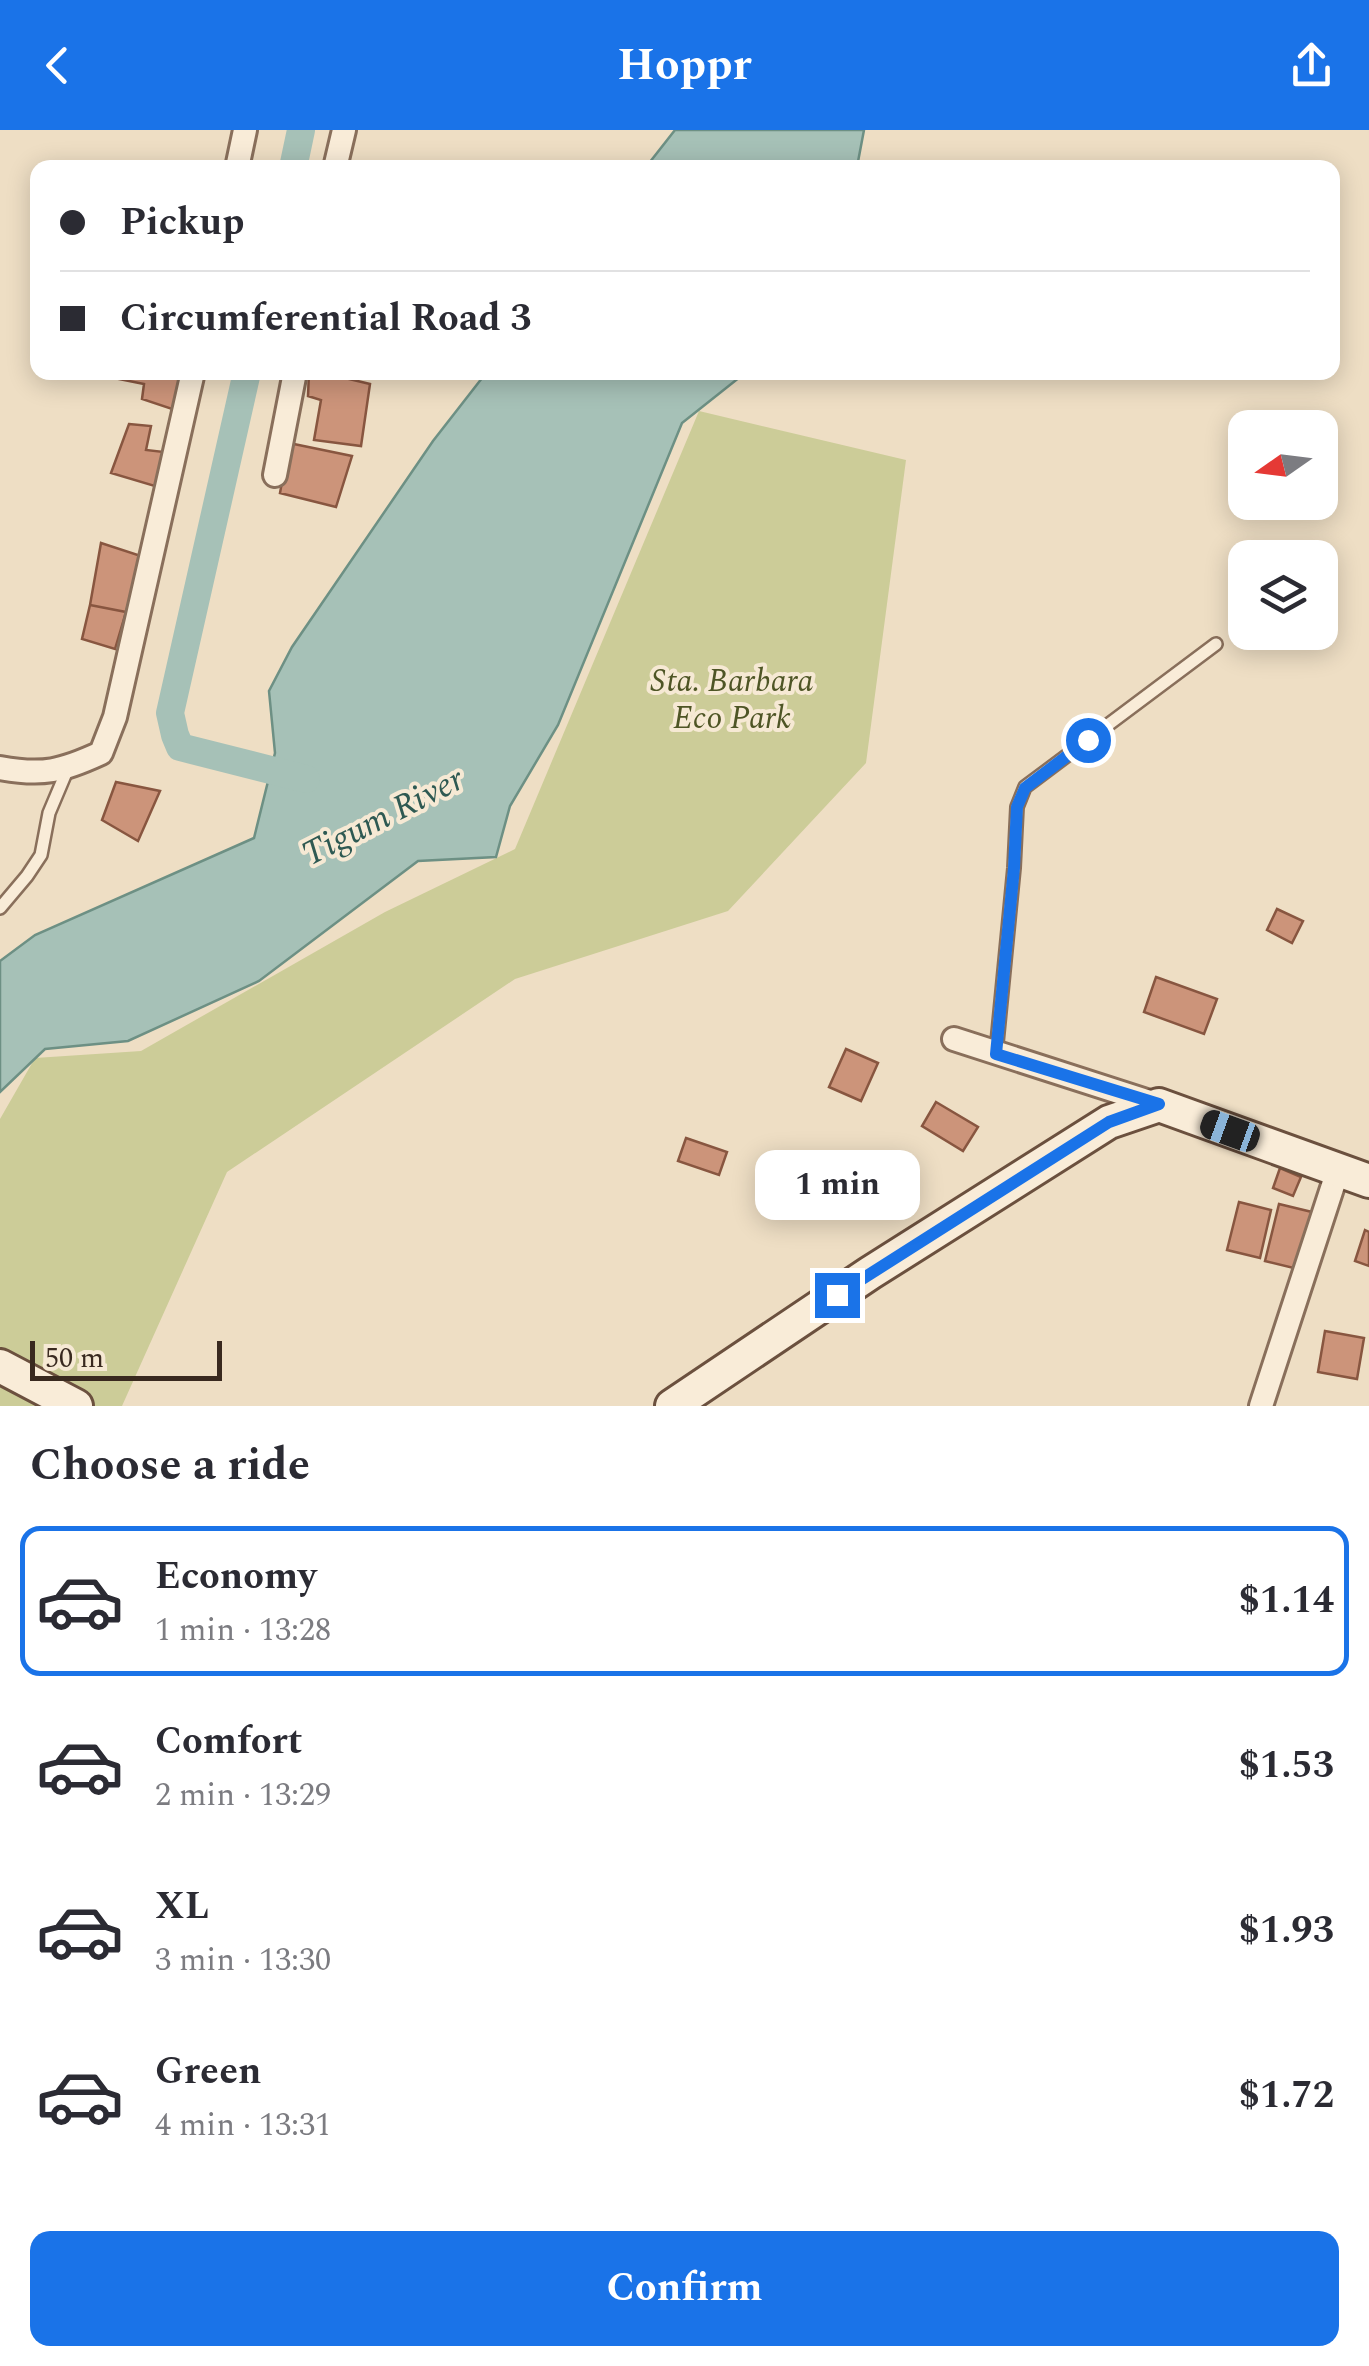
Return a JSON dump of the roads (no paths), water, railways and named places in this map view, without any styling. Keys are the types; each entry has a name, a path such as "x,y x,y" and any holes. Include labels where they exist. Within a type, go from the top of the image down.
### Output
{"main road":[{"path":"672,1406 870,1273 1109,1122 1159,1104 1354,1176"},
{"path":"0,1366 68,1402"}],"street":[{"path":"239,160 245,130"},
{"path":"337,160 344,130"},
{"path":"0,768 26,773 68,768 101,753 115,717 191,380"},
{"path":"275,475 293,380"},
{"path":"954,1040 1159,1104"},
{"path":"1261,1406 1354,1176"}],"lane":[{"path":"996,1054 1017,807 1025,788 1216,644"},
{"path":"0,908 28,876 40,855 49,812 68,768"}],"water":[{"path":"675,130 864,130 858,160 651,160"},
{"name":"Tigum River","path":"481,380 736,380 682,423 558,725 510,806 496,857 418,861 259,981 128,1041 45,1049 0,1092 0,961 35,935 254,838 275,753 269,691 292,647 433,441"}],"waterway":[{"path":"295,160 301,130"},
{"path":"245,380 170,713 180,747 306,779"}],"park label":[{"name":"Sta. Barbara Eco Park","path":"732,700"}]}
